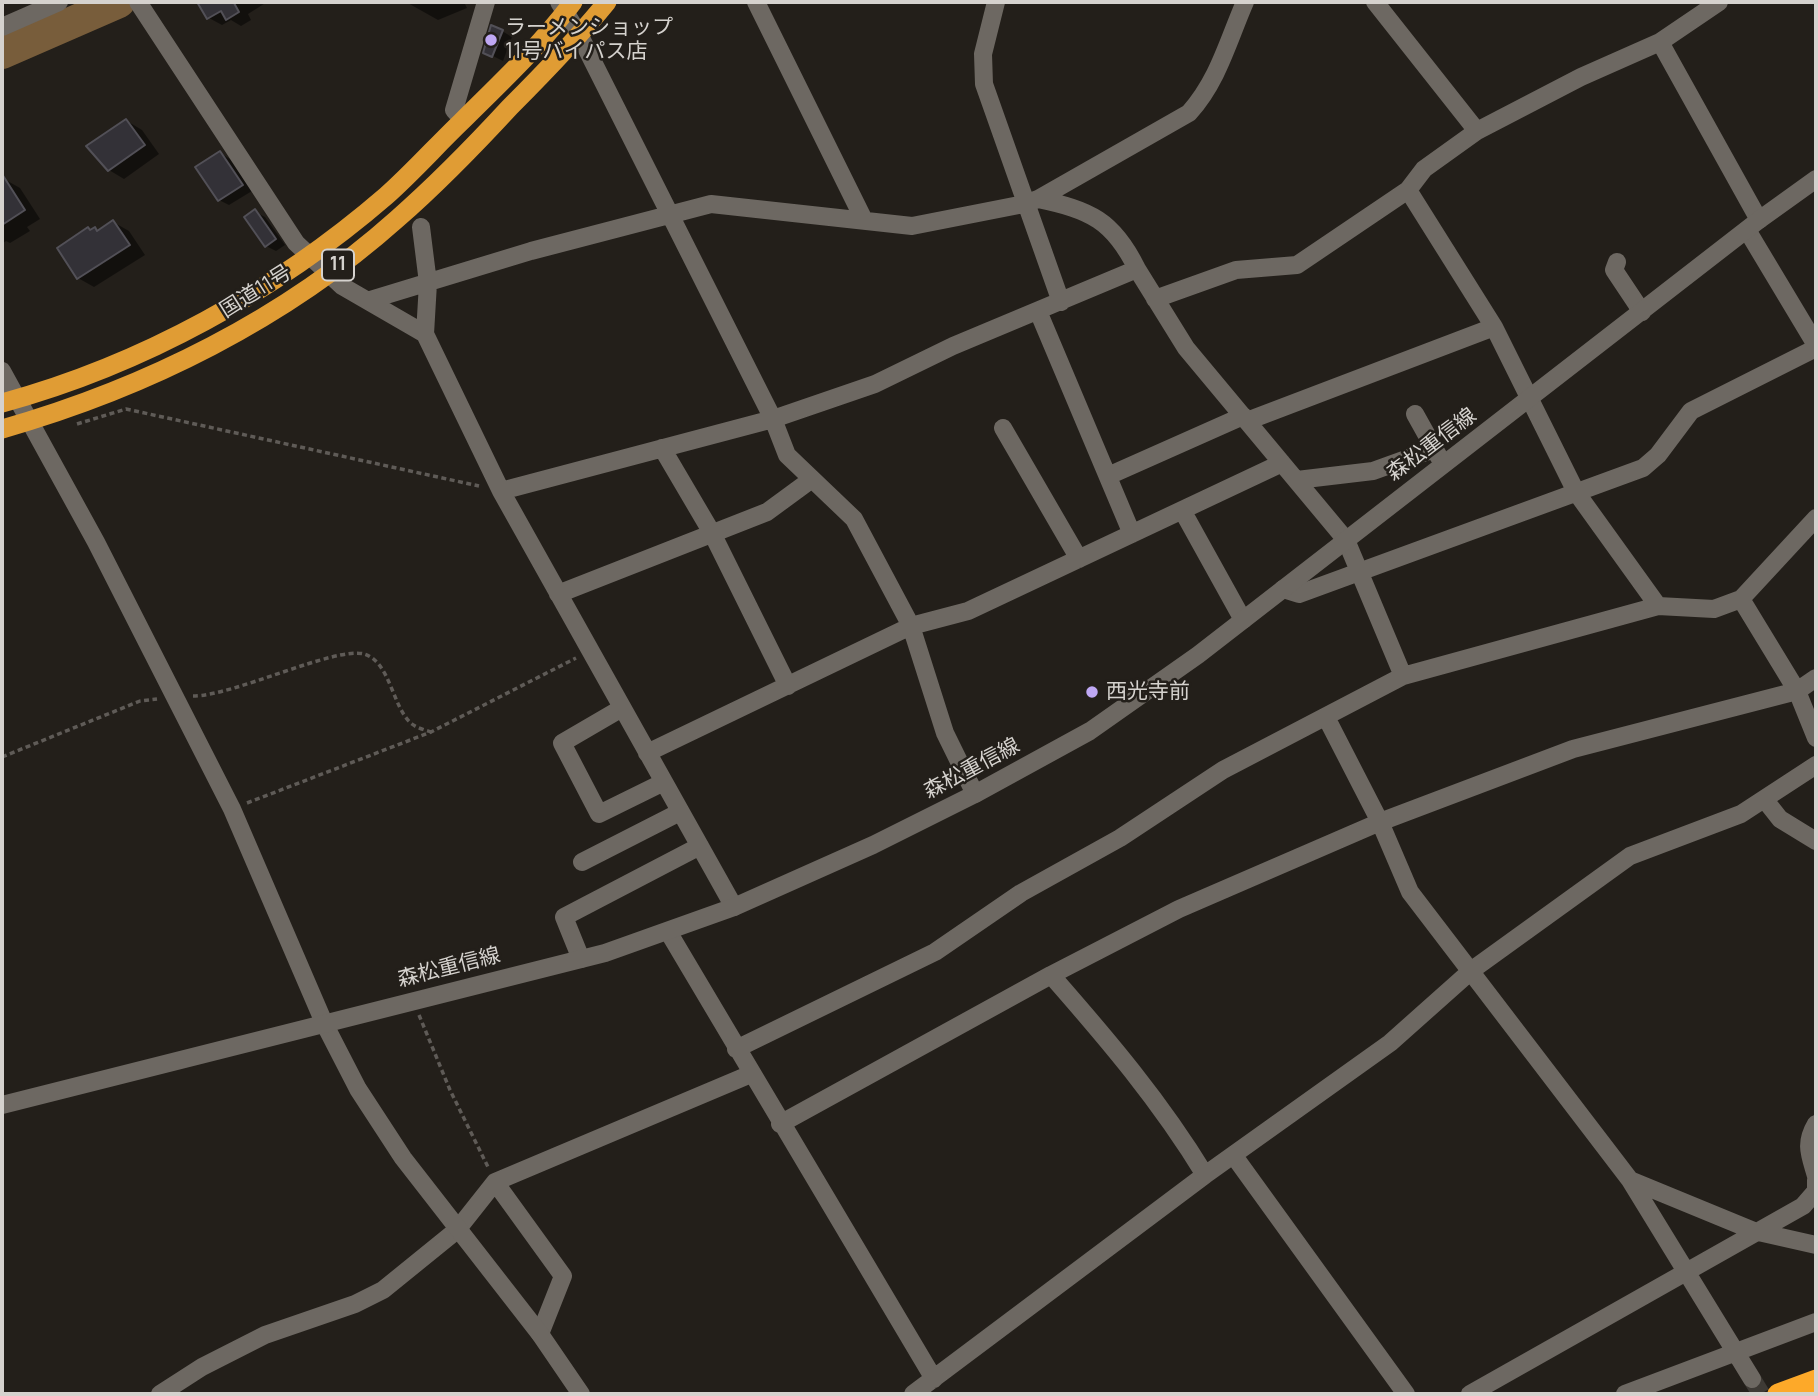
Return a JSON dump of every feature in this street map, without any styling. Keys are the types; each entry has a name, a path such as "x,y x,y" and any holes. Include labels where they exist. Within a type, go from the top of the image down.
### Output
{"highway":[{"name":"国道11号","path":"2,429 129,386 184,361 270,312 326,274 396,221 464,156 580,36 607,2"},
{"name":"国道11号","path":"7,398 69,381 189,329 244,300 308,257 386,195 463,120 566,5"},
{"path":"1778,1394 1816,1380"}],"street":[{"path":"2,27 59,2"},
{"path":"463,120 454,110 486,2"},
{"path":"756,2 863,218"},
{"path":"996,2 983,54 984,84 1031,202 1061,302"},
{"path":"370,300 531,251 711,204 863,218 912,226 1031,202 1189,113 1205,96 1245,2"},
{"path":"1375,2 1477,131"},
{"path":"1154,299 1236,270 1297,265 1408,190 1424,169 1477,131 1581,77 1660,42 1719,2"},
{"path":"139,3 296,243 308,257 326,274 425,334"},
{"path":"566,5 772,419 787,455 854,519 911,626 945,733 975,794"},
{"path":"1283,589 1299,594 1643,468 1658,454 1691,411 1816,346 1660,42"},
{"name":"森松重信線","path":"2,1105 581,959 668,933 734,907 873,845 975,794 1090,731 1243,620 1816,179"},
{"path":"1408,190 1494,327 1576,492 1658,606"},
{"path":"1031,202 1073,207 1104,221 1116,232 1186,348 1346,540 1403,676"},
{"path":"421,227 428,283 425,334 501,491 734,907"},
{"path":"1617,262 1614,270 1642,312"},
{"path":"501,491 772,419 875,384 953,346 1137,269"},
{"path":"1038,311 1132,534"},
{"path":"1108,476 1245,418 1494,327"},
{"path":"2,371 7,398 29,421 232,809 325,1025 358,1090 403,1158 540,1334 576,1393"},
{"path":"1415,414 1443,465"},
{"path":"1003,428 1079,559"},
{"path":"662,448 712,533 788,686"},
{"path":"1297,480 1373,471 1434,449"},
{"path":"647,753 911,626 968,611 1282,463"},
{"path":"558,594 767,512 812,479"},
{"path":"1182,510 1243,620"},
{"path":"736,1049 935,952 1021,893 1120,838 1223,771 1403,676 1658,606 1714,609 1741,599 1816,518"},
{"path":"1741,599 1797,691 1816,738"},
{"path":"780,1124 1051,975 1179,909 1380,822 1573,749 1797,691 1816,678"},
{"path":"622,708 562,743 600,814 664,782"},
{"path":"1326,717 1380,822 1410,892 1630,1180 1752,1379"},
{"path":"913,1394 1205,1175 1390,1044 1472,970 1630,856 1741,814 1816,765"},
{"path":"1765,800 1780,819 1816,841"},
{"path":"582,862 680,812"},
{"path":"581,959 564,917 700,846"},
{"path":"668,933 934,1379"},
{"path":"1051,975 1143,1081 1172,1120 1205,1175"},
{"path":"160,1394 202,1367 265,1335 355,1304 383,1290 457,1230 495,1182 751,1074"},
{"path":"1470,1394 1754,1231 1803,1206 1816,1191 1816,1178 1807,1152 1808,1137 1816,1124"},
{"path":"1234,1156 1406,1394"},
{"path":"1630,1180 1754,1231 1816,1245"},
{"path":"495,1182 563,1276 540,1334"},
{"path":"1625,1394 1816,1322"}],"path":[{"path":"74,425 126,409 501,491"},
{"path":"232,809 431,732 590,651"},
{"path":"2,757 140,701 174,696 201,696 348,654 365,654 376,661 404,715 413,725 431,732"},
{"path":"413,1000 450,1090 495,1182"}],"building":[{"path":"197,2 236,2 234,3 239,12 226,20 221,11 207,19"},
{"name":"ラーメンショップ 11号バイパス店","path":"491,25 503,30 492,57 483,53"},
{"path":"126,119 145,145 108,171 86,146"},
{"path":"220,151 243,185 218,201 195,167"},
{"path":"2,174 25,210 2,225"},
{"path":"255,209 276,239 265,247 244,217"},
{"path":"113,220 130,245 77,279 57,248 88,227 90,230 95,227 97,231"}],"waterway":[{"path":"2,53 119,2"}],"tunnel":[{"path":"1752,1379 1761,1394"}],"place":[{"name":"ラーメンショップ 11号バイパス店","path":"491,40"},
{"name":"西光寺前","path":"1092,692"}]}
